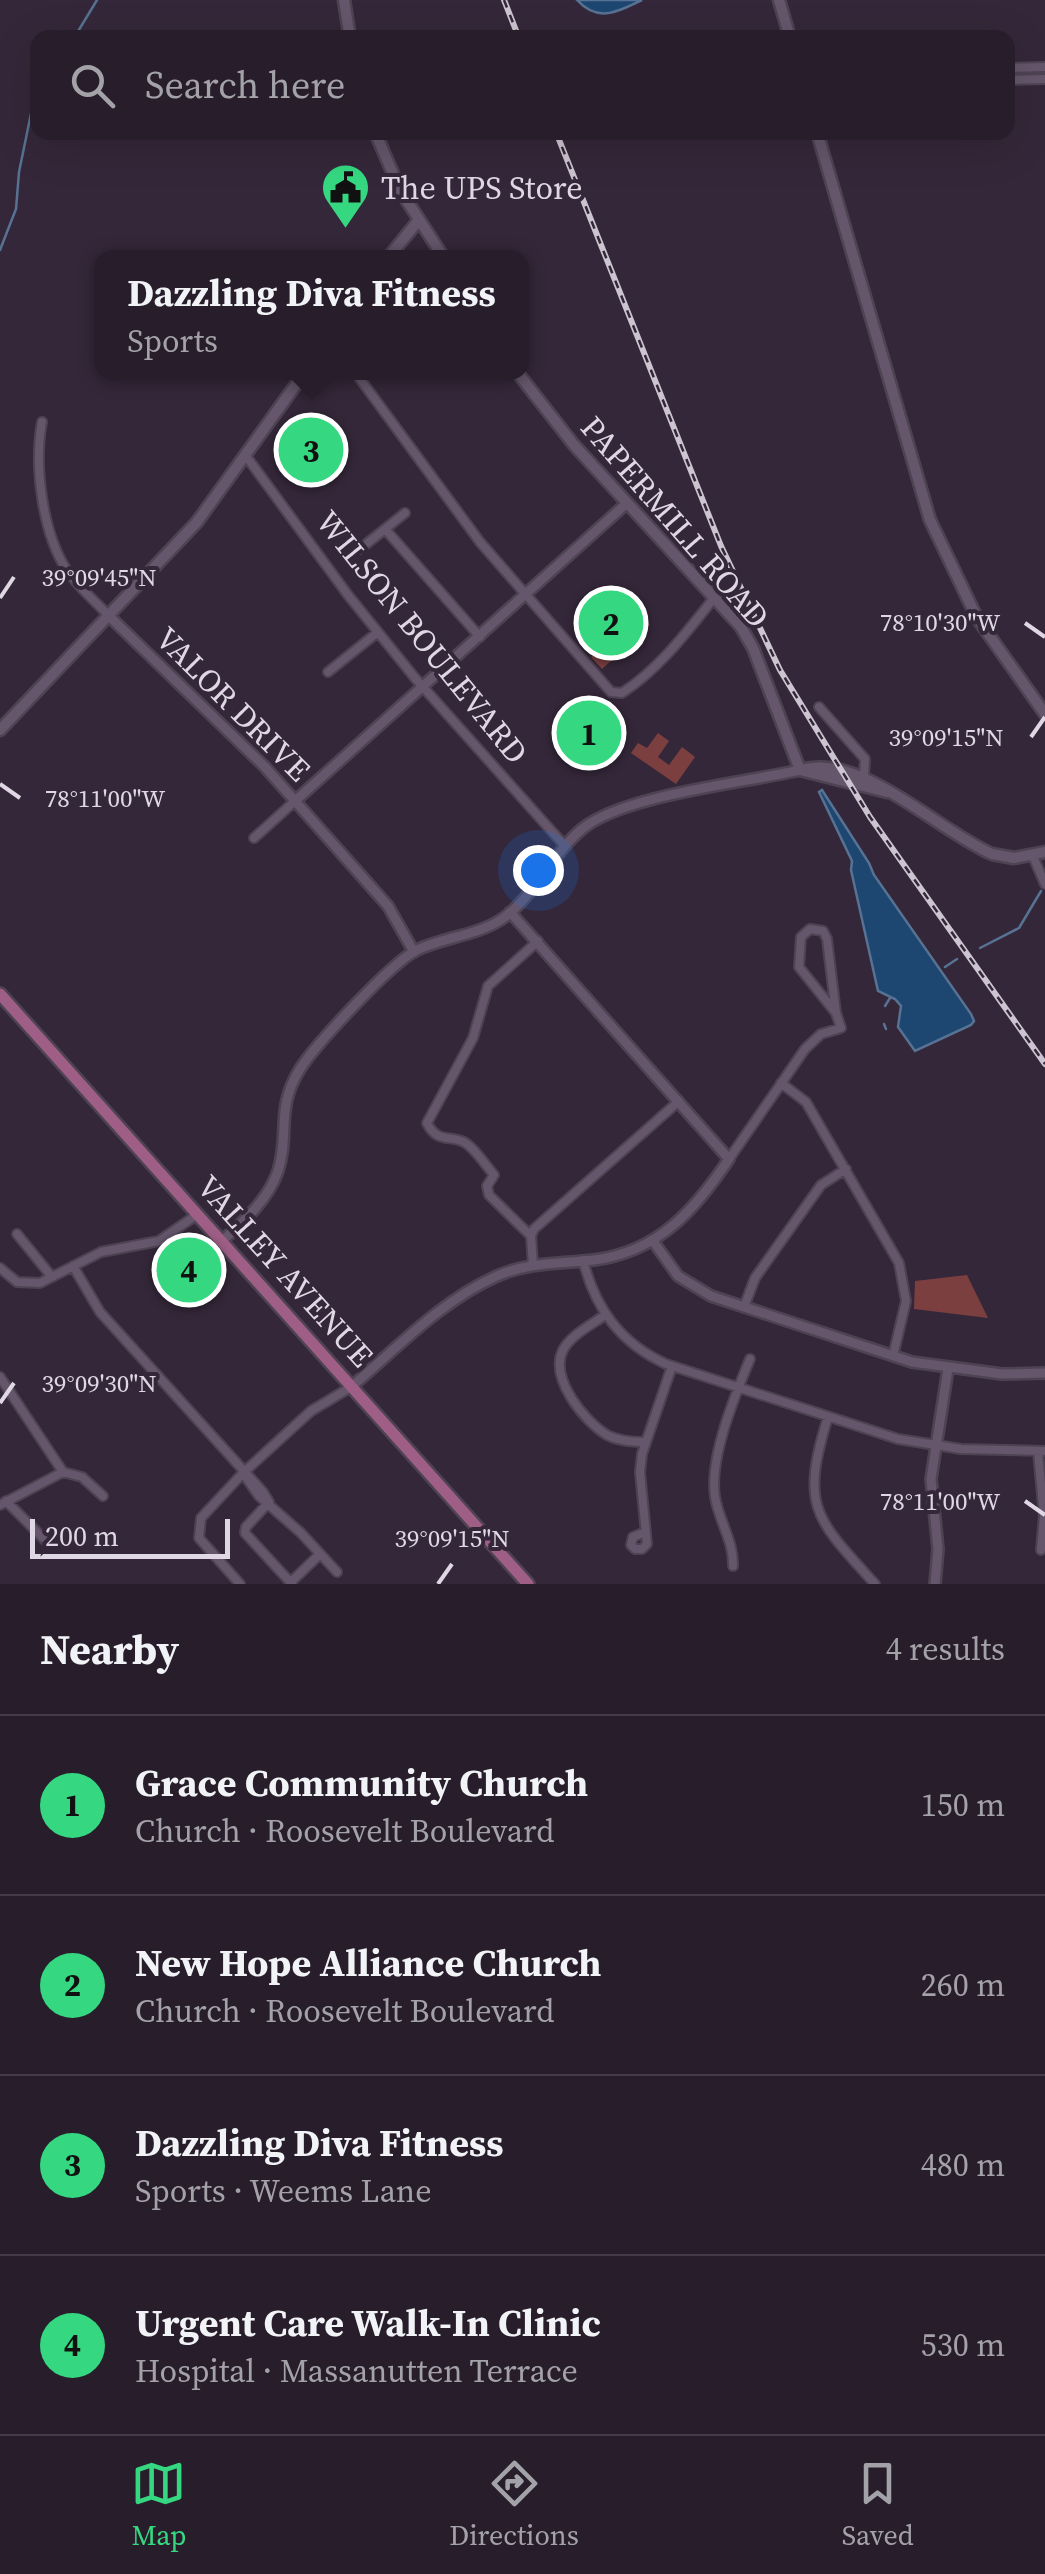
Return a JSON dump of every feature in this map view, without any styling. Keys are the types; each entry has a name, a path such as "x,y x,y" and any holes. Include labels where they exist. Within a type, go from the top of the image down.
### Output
{"main road":[{"path":"344,0 349,30"},
{"path":"779,0 788,30"},
{"path":"378,140 400,190 438,250"},
{"path":"820,140 936,534 987,635 1045,714"},
{"path":"394,250 418,221"},
{"path":"0,730 197,522 300,380"},
{"name":"PAPERMILL ROAD","path":"523,380 556,425 748,637 800,770"},
{"path":"800,770 816,767 864,776 985,851 1014,858 1045,852"},
{"path":"800,770 887,792"},
{"path":"1032,854 1045,843"},
{"name":"VALLEY AVENUE","path":"0,994 528,1584"}],"street":[{"path":"1015,68 1045,67"},
{"path":"1015,80 1045,79"},
{"path":"361,380 469,529 524,597 608,689 626,691 672,649 714,598"},
{"name":"VALOR DRIVE","path":"42,422 38,449 41,488 59,556 76,582 248,748 388,906 414,952"},
{"name":"WILSON BOULEVARD","path":"246,456 378,632 564,846"},
{"path":"254,838 627,503"},
{"path":"360,548 405,513"},
{"path":"385,529 480,637"},
{"path":"328,672 378,632"},
{"path":"818,707 865,758 864,776"},
{"path":"222,1241 258,1206 276,1176 282,1154 284,1105 302,1066 396,966 414,952 468,934 510,912 564,846 601,815 800,770"},
{"path":"1032,854 1045,884"},
{"path":"510,912 729,1159"},
{"path":"240,1584 202,1542 198,1528 206,1512 243,1473 311,1411 351,1386 467,1292 506,1272 533,1265 626,1253 653,1242 688,1214 814,1039 841,1028 827,938 823,931 810,929 800,938 798,967 836,1013"},
{"path":"531,1236 489,1195 487,1186 494,1175 484,1164 464,1143 447,1140 430,1130 427,1122 473,1038 488,986 538,941"},
{"path":"781,1083 806,1102 903,1274 906,1301 893,1356"},
{"path":"533,1265 531,1236 541,1222 680,1100"},
{"path":"744,1307 755,1278 820,1185 846,1169"},
{"path":"0,1268 10,1279 23,1284 40,1283 101,1252 158,1241 198,1214"},
{"path":"16,1234 52,1277"},
{"path":"653,1242 670,1268 688,1284 744,1307 893,1356 948,1369 1045,1373"},
{"path":"583,1260 594,1296 605,1315 632,1344 672,1366 874,1433 935,1446 1042,1451 1041,1550"},
{"path":"73,1266 94,1306 243,1473 250,1487 337,1572"},
{"path":"605,1315 565,1347 559,1368 562,1383 602,1432 645,1442"},
{"path":"733,1566 714,1490 717,1462 750,1359"},
{"path":"646,1532 640,1472 645,1442 672,1366"},
{"path":"936,1584 938,1549 930,1479 948,1369"},
{"path":"0,1377 63,1472 82,1477 103,1496"},
{"path":"828,1417 814,1470 815,1504 830,1533 875,1584"},
{"path":"46,1541 3,1503 63,1472"},
{"path":"269,1502 246,1526 245,1533 292,1583 320,1554"}],"shaded area":[{"path":"639,613 650,625 602,669 591,657"},
{"path":"658,733 669,741 658,757 669,765 682,747 695,757 676,784 631,753 638,743 647,748"},
{"path":"967,1275 988,1318 914,1309 915,1281"}],"water":[{"path":"577,0 642,0 600,13"},
{"path":"822,790 874,875 971,1014 971,1025 915,1051 898,1027 901,1006 878,991 852,861 819,792"}],"waterway":[{"path":"79,30 97,0"},
{"path":"0,250 16,209 30,118"},
{"path":"980,948 1019,928 1041,891"},
{"path":"945,967 957,959"},
{"path":"885,1006 890,998"},
{"path":"884,1024 886,1029"}],"railway":[{"path":"504,0 516,30"},
{"path":"559,140 721,546 780,670 870,817 1045,1064"}],"place":[{"name":"The UPS Store","path":"346,230"},
{"name":"Dazzling Diva Fitness","path":"311,450"},
{"name":"New Hope Alliance Church","path":"611,623"},
{"name":"Grace Community Church","path":"589,733"},
{"name":"Urgent Care Walk-In Clinic","path":"189,1270"}]}
